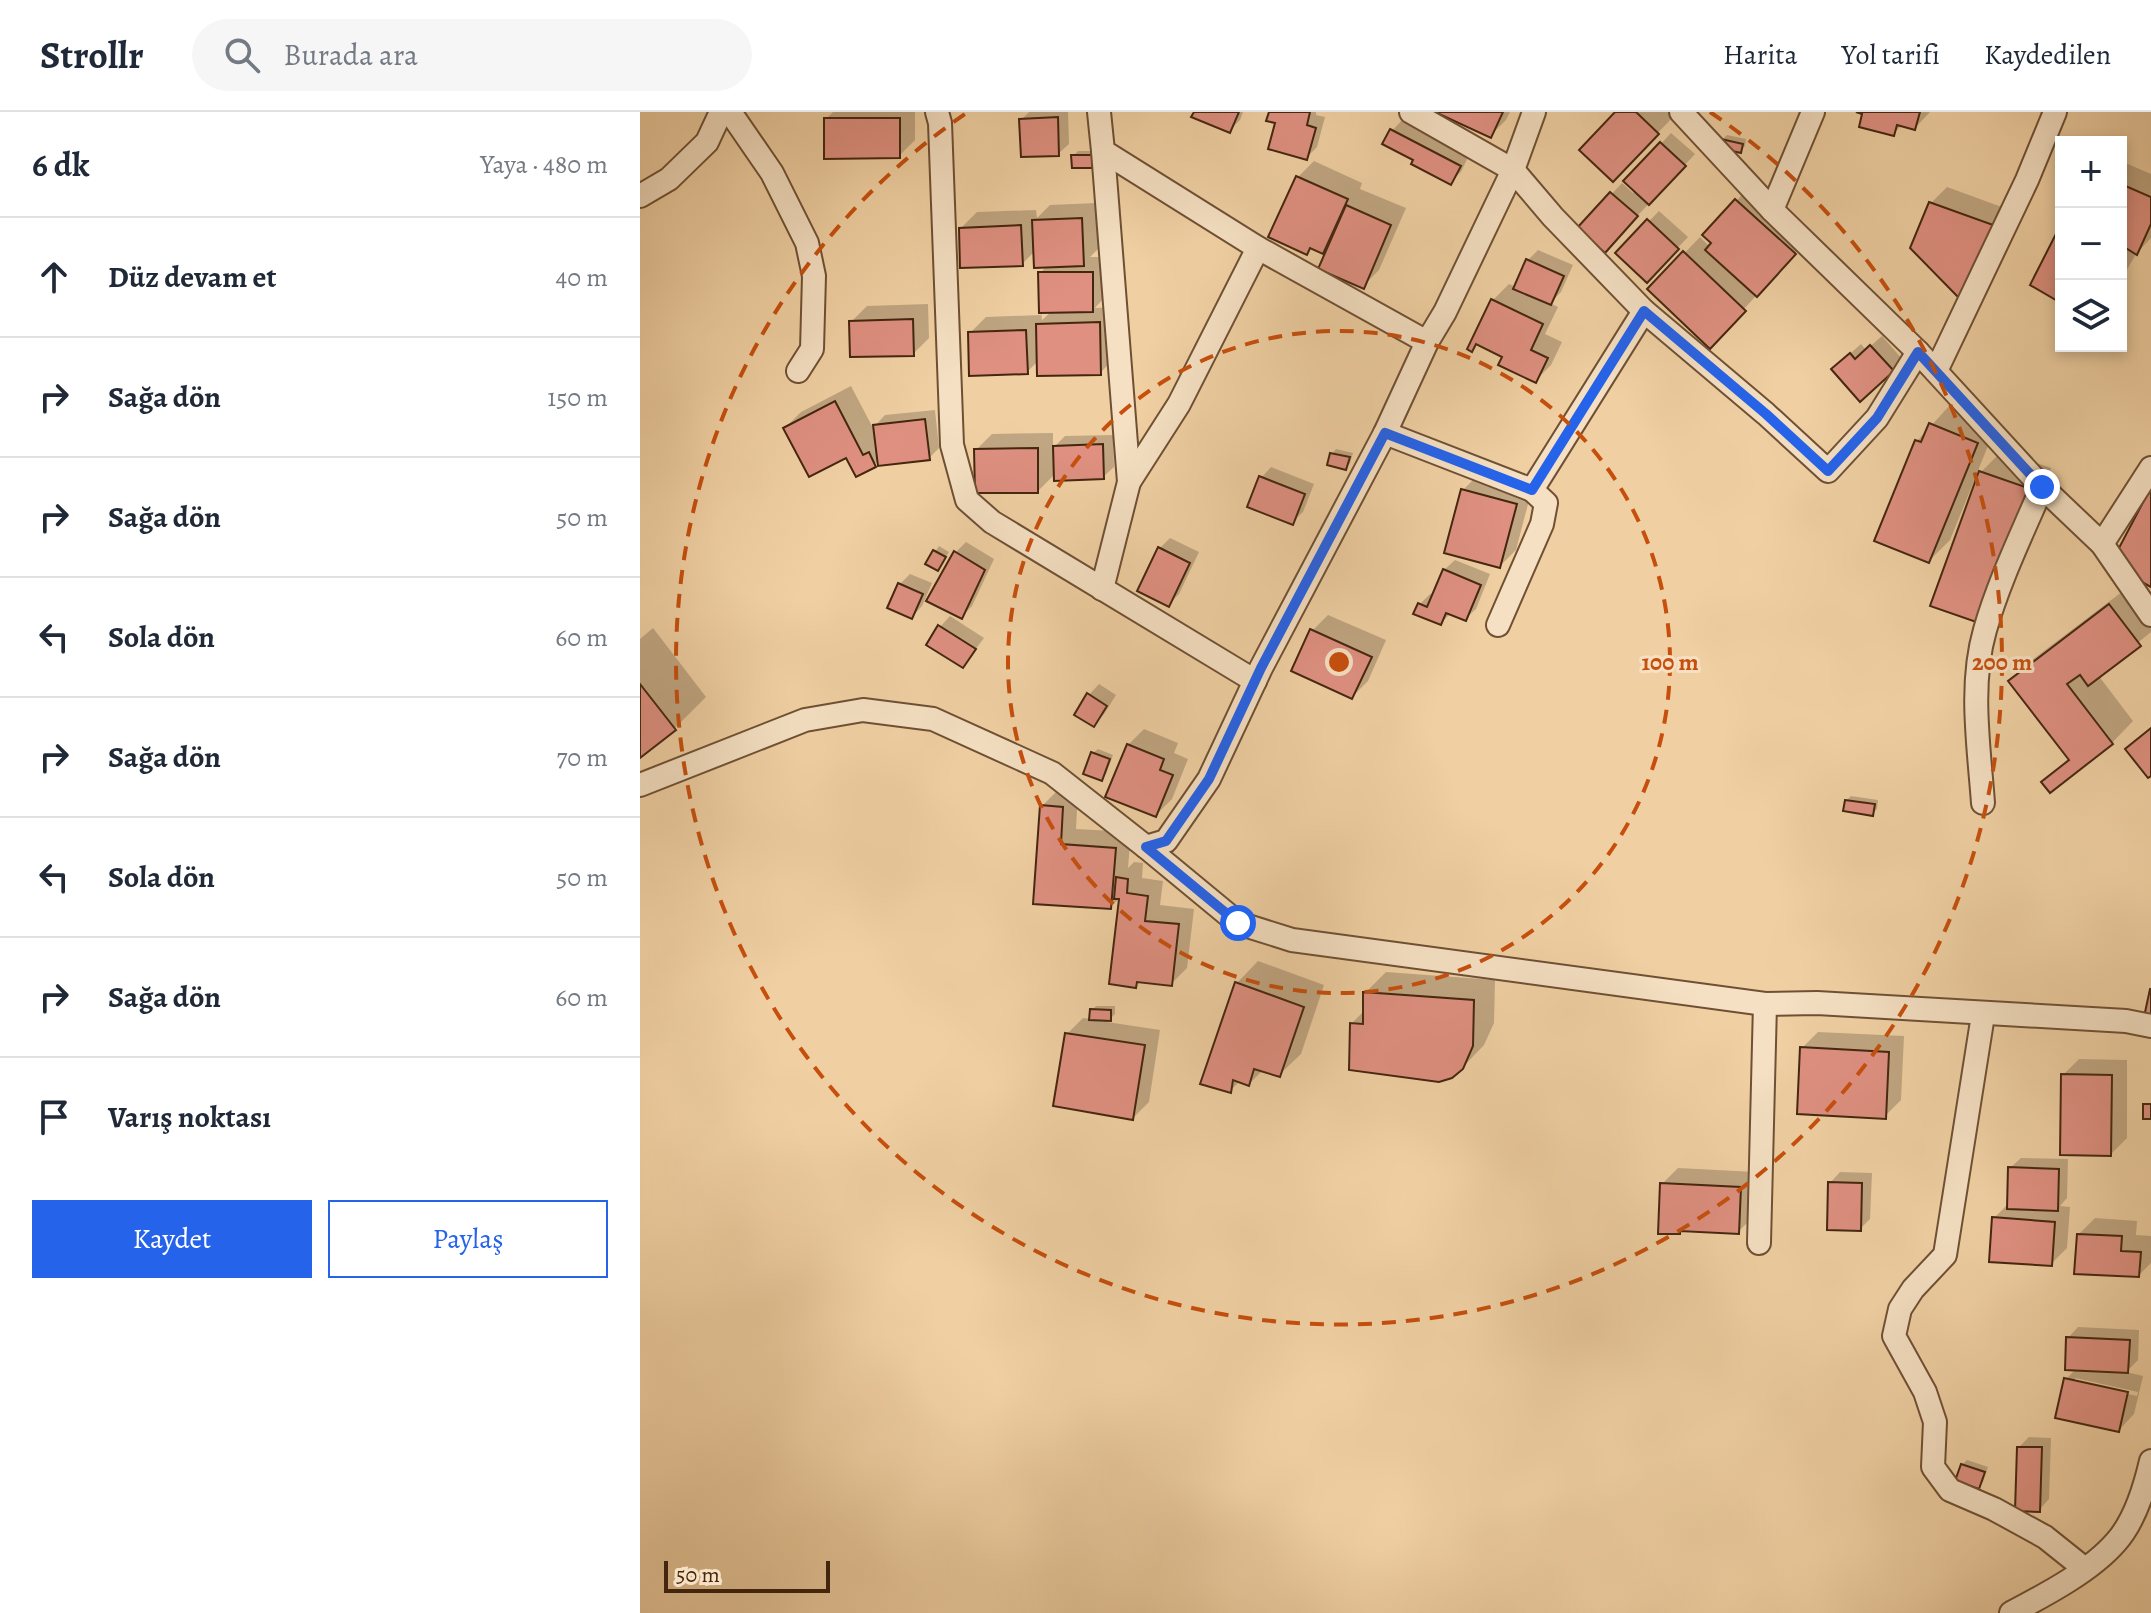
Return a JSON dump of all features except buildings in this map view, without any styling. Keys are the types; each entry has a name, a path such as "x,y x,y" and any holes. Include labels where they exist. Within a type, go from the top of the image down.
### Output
{"street":[{"path":"640,196 669,179 707,142 721,112"},
{"path":"730,112 772,173 807,243 814,276 812,349 798,371"},
{"path":"937,112 940,123 952,445 967,500 992,522 1255,681"},
{"path":"1099,112 1129,482"},
{"path":"1411,112 1513,170 1553,217 1644,311 1828,471 1877,418 1918,352"},
{"path":"1146,847 1166,841 1209,779 1255,681 1445,312 1513,170 1534,112"},
{"path":"1681,112 1772,210 1918,352 2042,487 2102,544 2151,615"},
{"path":"1772,210 1813,112"},
{"path":"1936,371 2027,180 2055,112"},
{"path":"1103,151 1258,248 1427,342"},
{"path":"1102,589 1129,482 1179,404 1258,248"},
{"path":"1532,490 1644,311"},
{"path":"1385,433 1532,490 1546,503 1542,524 1498,625"},
{"path":"2102,544 2151,468"},
{"path":"1983,803 1976,714 1978,668 1984,632 2042,487"},
{"path":"640,785 805,720 863,710 933,719 1052,773 1238,923 1292,940 1765,1004 1817,1003 2126,1021 2151,1026"},
{"path":"1759,1243 1765,1004"},
{"path":"1983,1015 1945,1255 1913,1289 1900,1309 1894,1336 1925,1392 1935,1422 1933,1467 1950,1490 1994,1509 2045,1537 2085,1569"},
{"path":"2011,1613 2085,1569 2117,1542 2144,1492 2151,1461"}],"route":[{"path":"1238,923 1146,847 1166,841 1209,779 1261,668 1385,433 1532,490 1644,311 1828,471 1877,418 1918,352 2042,487"}]}
